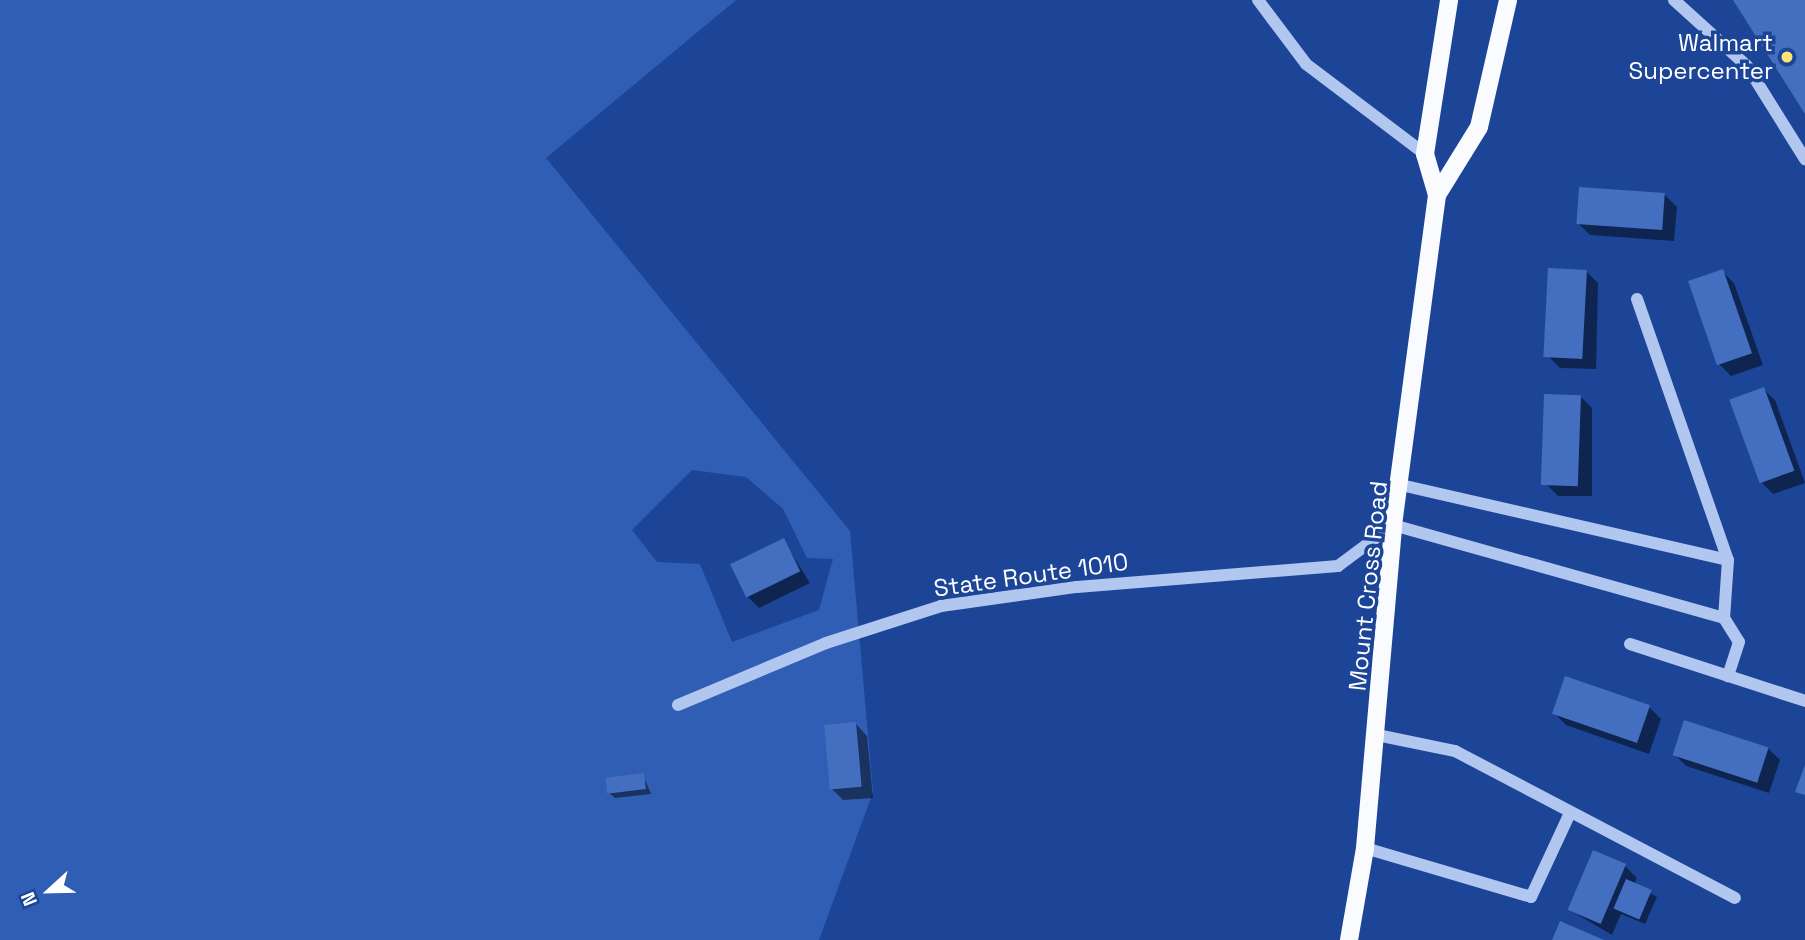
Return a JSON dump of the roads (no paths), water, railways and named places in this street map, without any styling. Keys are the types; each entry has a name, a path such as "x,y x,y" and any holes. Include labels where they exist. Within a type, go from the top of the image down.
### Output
{"main road":[{"name":"Mount Cross Road","path":"1349,940 1365,848 1377,735 1393,525 1401,485 1437,195 1425,154 1449,0"},
{"name":"Mount Cross Road","path":"1437,195 1479,127 1508,0"}],"street":[{"path":"1258,0 1321,78 1425,154"},
{"path":"1674,0 1747,66 1805,159"},
{"path":"1637,299 1728,560 1724,618 1739,642 1728,676"},
{"path":"1401,485 1728,560"},
{"path":"1393,525 1724,618"},
{"name":"State Route 1010","path":"678,705 826,643 929,609 1077,587 1338,566 1393,525"},
{"path":"1630,644 1805,701"},
{"path":"1377,735 1455,751 1569,815 1735,898"},
{"path":"1365,848 1531,897 1569,815"}],"place":[{"name":"Walmart Supercenter","path":"1787,57"}]}
